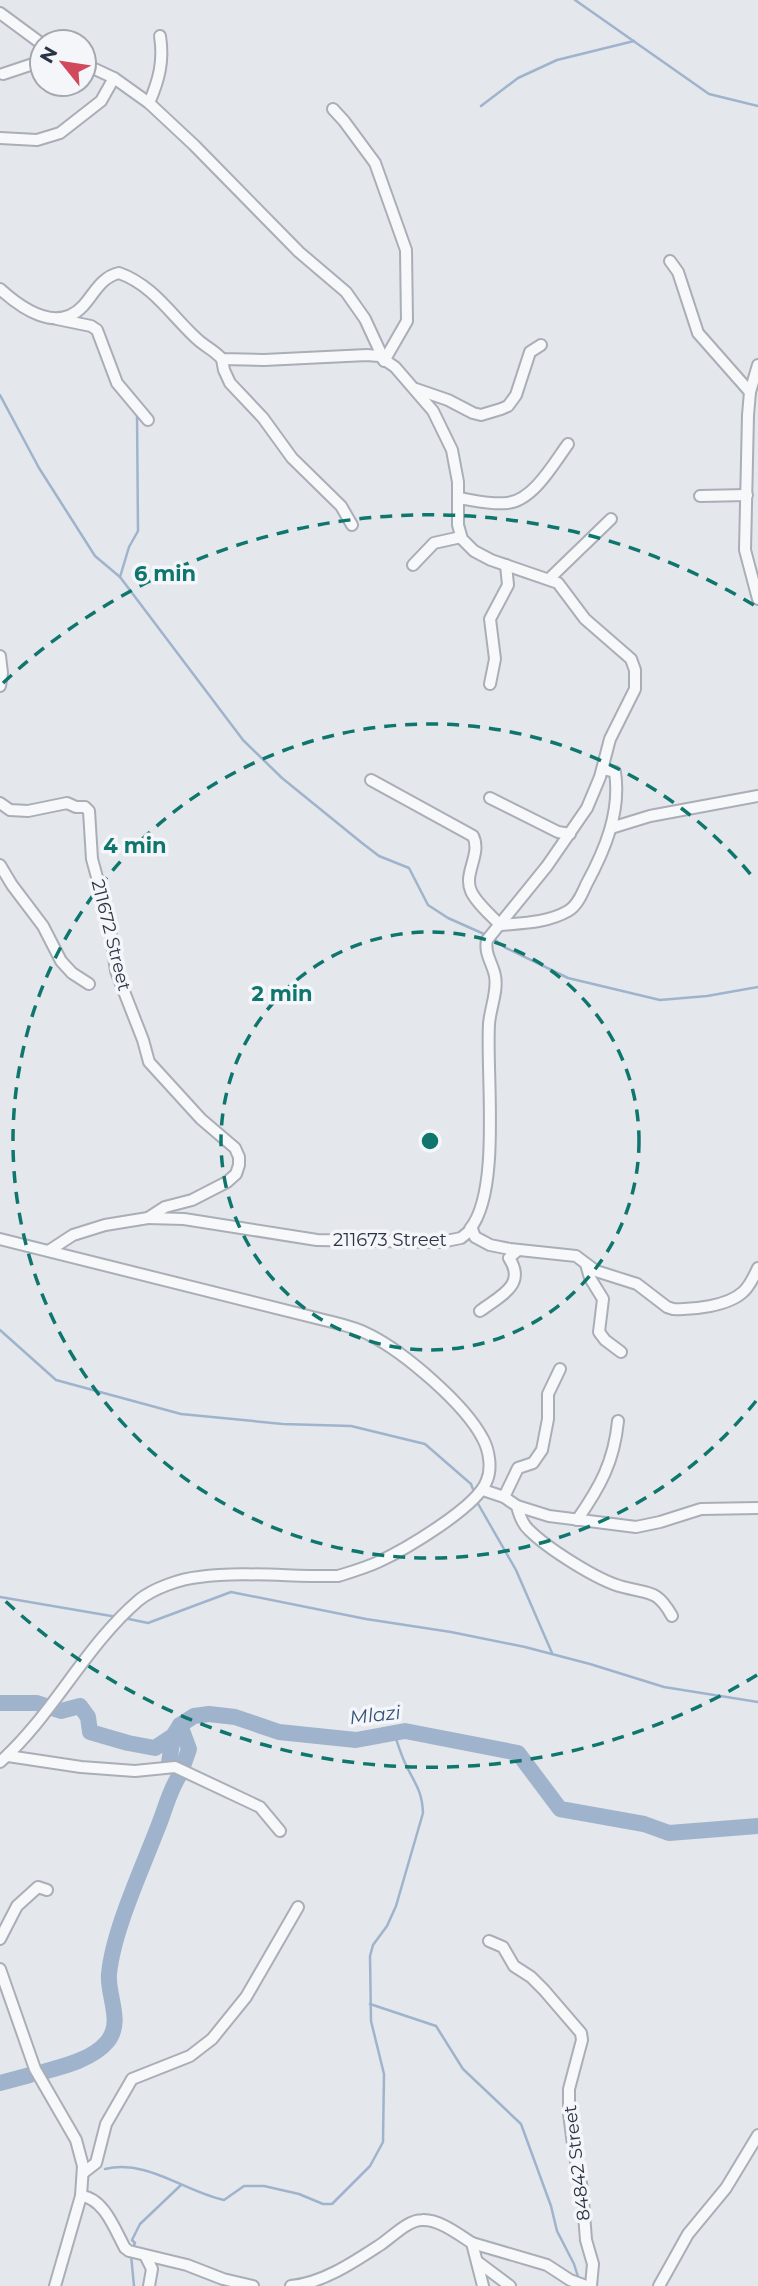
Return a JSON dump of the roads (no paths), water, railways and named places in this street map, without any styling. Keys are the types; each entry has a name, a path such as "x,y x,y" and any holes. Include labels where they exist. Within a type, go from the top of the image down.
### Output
{"street":[{"path":"0,13 28,34"},
{"path":"149,103 163,60 160,36"},
{"path":"3,74 28,66"},
{"path":"98,71 114,78 149,103 299,252 346,292 365,319 384,361"},
{"path":"0,138 37,139 60,133 101,101 114,78"},
{"path":"332,109 374,163 406,250 407,321 384,361"},
{"path":"670,261 678,272 698,333 750,392"},
{"path":"57,319 80,309 104,281 119,273 149,290 199,341 216,352 222,359 223,370 230,383 262,418 292,458 341,506 352,525"},
{"path":"0,289 14,302 35,313 91,326 97,330 117,383 148,420"},
{"path":"416,389 448,400 472,413 481,415 502,409 508,406 516,395 530,352 541,345"},
{"path":"222,359 264,360 367,355 379,356 395,367 433,411 452,450 457,466 456,508 461,537 474,551 549,579 563,588 586,619 626,653 635,670 635,689 610,739 603,769 587,808 485,945 495,976 489,1021 488,1153 482,1210 470,1230 472,1229"},
{"path":"758,365 750,392 745,558 758,600"},
{"path":"458,498 504,504 513,502 527,494 545,477 568,444"},
{"path":"700,496 747,495"},
{"path":"549,579 611,519"},
{"path":"413,565 433,543 461,537"},
{"path":"490,684 495,659 490,618 508,585 506,565"},
{"path":"0,656 0,686"},
{"path":"500,925 547,920 573,907 598,862 611,828 615,776 613,770 603,769"},
{"path":"371,780 473,836 477,845 469,887 471,893 500,925"},
{"path":"611,828 650,816 758,796"},
{"path":"490,798 558,832 570,834"},
{"name":"211672 Street","path":"0,803 10,810 28,811 67,803 85,807 89,811 92,859 109,921 116,971 149,1062 201,1118 235,1148 239,1157 236,1174 227,1182 192,1200 165,1207 145,1218"},
{"path":"0,865 43,926 61,961 72,973 89,984"},
{"name":"211673 Street","path":"145,1218 165,1217 317,1240 433,1243 461,1238 472,1229 475,1237 490,1245 517,1251 576,1256 596,1271 637,1284 667,1307 681,1309 733,1299 746,1290 758,1268"},
{"path":"50,1250 73,1235 145,1218"},
{"path":"0,1239 349,1327 370,1335 417,1368 471,1421 487,1449 488,1479 475,1499 453,1517 398,1551 359,1570 338,1576 198,1577 161,1588 140,1599 103,1639 4,1759"},
{"path":"480,1311 514,1283 516,1275 509,1258 517,1251"},
{"path":"586,1264 590,1278 603,1299 598,1332 621,1352"},
{"path":"504,1497 518,1468 533,1464 542,1450 548,1419 548,1394 559,1368"},
{"path":"577,1520 604,1479 615,1450 618,1422"},
{"path":"483,1490 504,1497 517,1506 549,1516 636,1527 701,1509 758,1507"},
{"path":"517,1506 523,1524 529,1531 559,1553 598,1577 622,1587 654,1594 661,1598 672,1616"},
{"path":"4,1759 135,1771 175,1766 260,1807 280,1831"},
{"path":"0,1939 21,1901 38,1887 47,1890"},
{"path":"83,2173 96,2162 106,2124 132,2079 190,2056 212,2039 246,1997 298,1907"},
{"name":"84842 Street","path":"489,1941 500,1944 514,1966 544,1990 577,2027 582,2040 569,2089 569,2113 582,2188 586,2240 593,2264 589,2286"},
{"path":"0,1969 35,2069 76,2140 83,2173 81,2196 55,2286"},
{"path":"663,2284 684,2241 733,2179 758,2136"},
{"path":"81,2196 92,2199 104,2212 125,2248 137,2254 187,2265 233,2282 253,2286"},
{"path":"291,2286 310,2282 335,2271 417,2220 429,2220 472,2243 547,2265 570,2280 589,2286"},
{"path":"472,2243 482,2286"},
{"path":"137,2254 152,2269 149,2286"},
{"path":"478,2262 510,2286"}],"waterway":[{"path":"575,0 709,94 758,106"},
{"path":"481,106 518,78 557,60 634,41"},
{"path":"0,395 39,468 95,556 120,577 243,740 282,778 362,843 379,856 409,868 428,905 448,918 484,934"},
{"path":"120,577 129,547 138,531 137,413"},
{"path":"494,939 506,948 568,978 660,1000 707,996 758,987"},
{"path":"0,1330 56,1380 181,1414 283,1424 351,1426 425,1444 471,1484 474,1492"},
{"path":"477,1502 516,1570 552,1653"},
{"path":"124,1618 148,1623 231,1592 525,1647 664,1687 758,1702"},
{"path":"0,1597 117,1617"},
{"name":"Mlazi","path":"0,1703 37,1703 61,1711 80,1706 88,1717 90,1732 155,1748 173,1736 180,1725 194,1716 209,1714 235,1717 279,1732 356,1740 405,1731 518,1753 560,1809 644,1824 669,1833 758,1826"},
{"path":"180,1725 189,1749 183,1766"},
{"path":"105,2169 136,2168 224,2200 244,2186 264,2186 299,2194 323,2204 332,2204 370,2166 383,2142 384,2074 371,2021 370,1956 373,1945 387,1926 396,1906 423,1813 420,1793 394,1733"},
{"path":"169,1763 173,1736"},
{"path":"39,2073 93,2054 112,2034 115,2017 109,1974 116,1939 171,1792 181,1773"},
{"path":"370,2004 436,2026 463,2069 521,2124 551,2206 557,2231 579,2280"},
{"path":"0,2083 30,2075"},
{"path":"133,2248 135,2243 132,2240 140,2224 181,2185"},
{"path":"131,2255 134,2286"}]}
